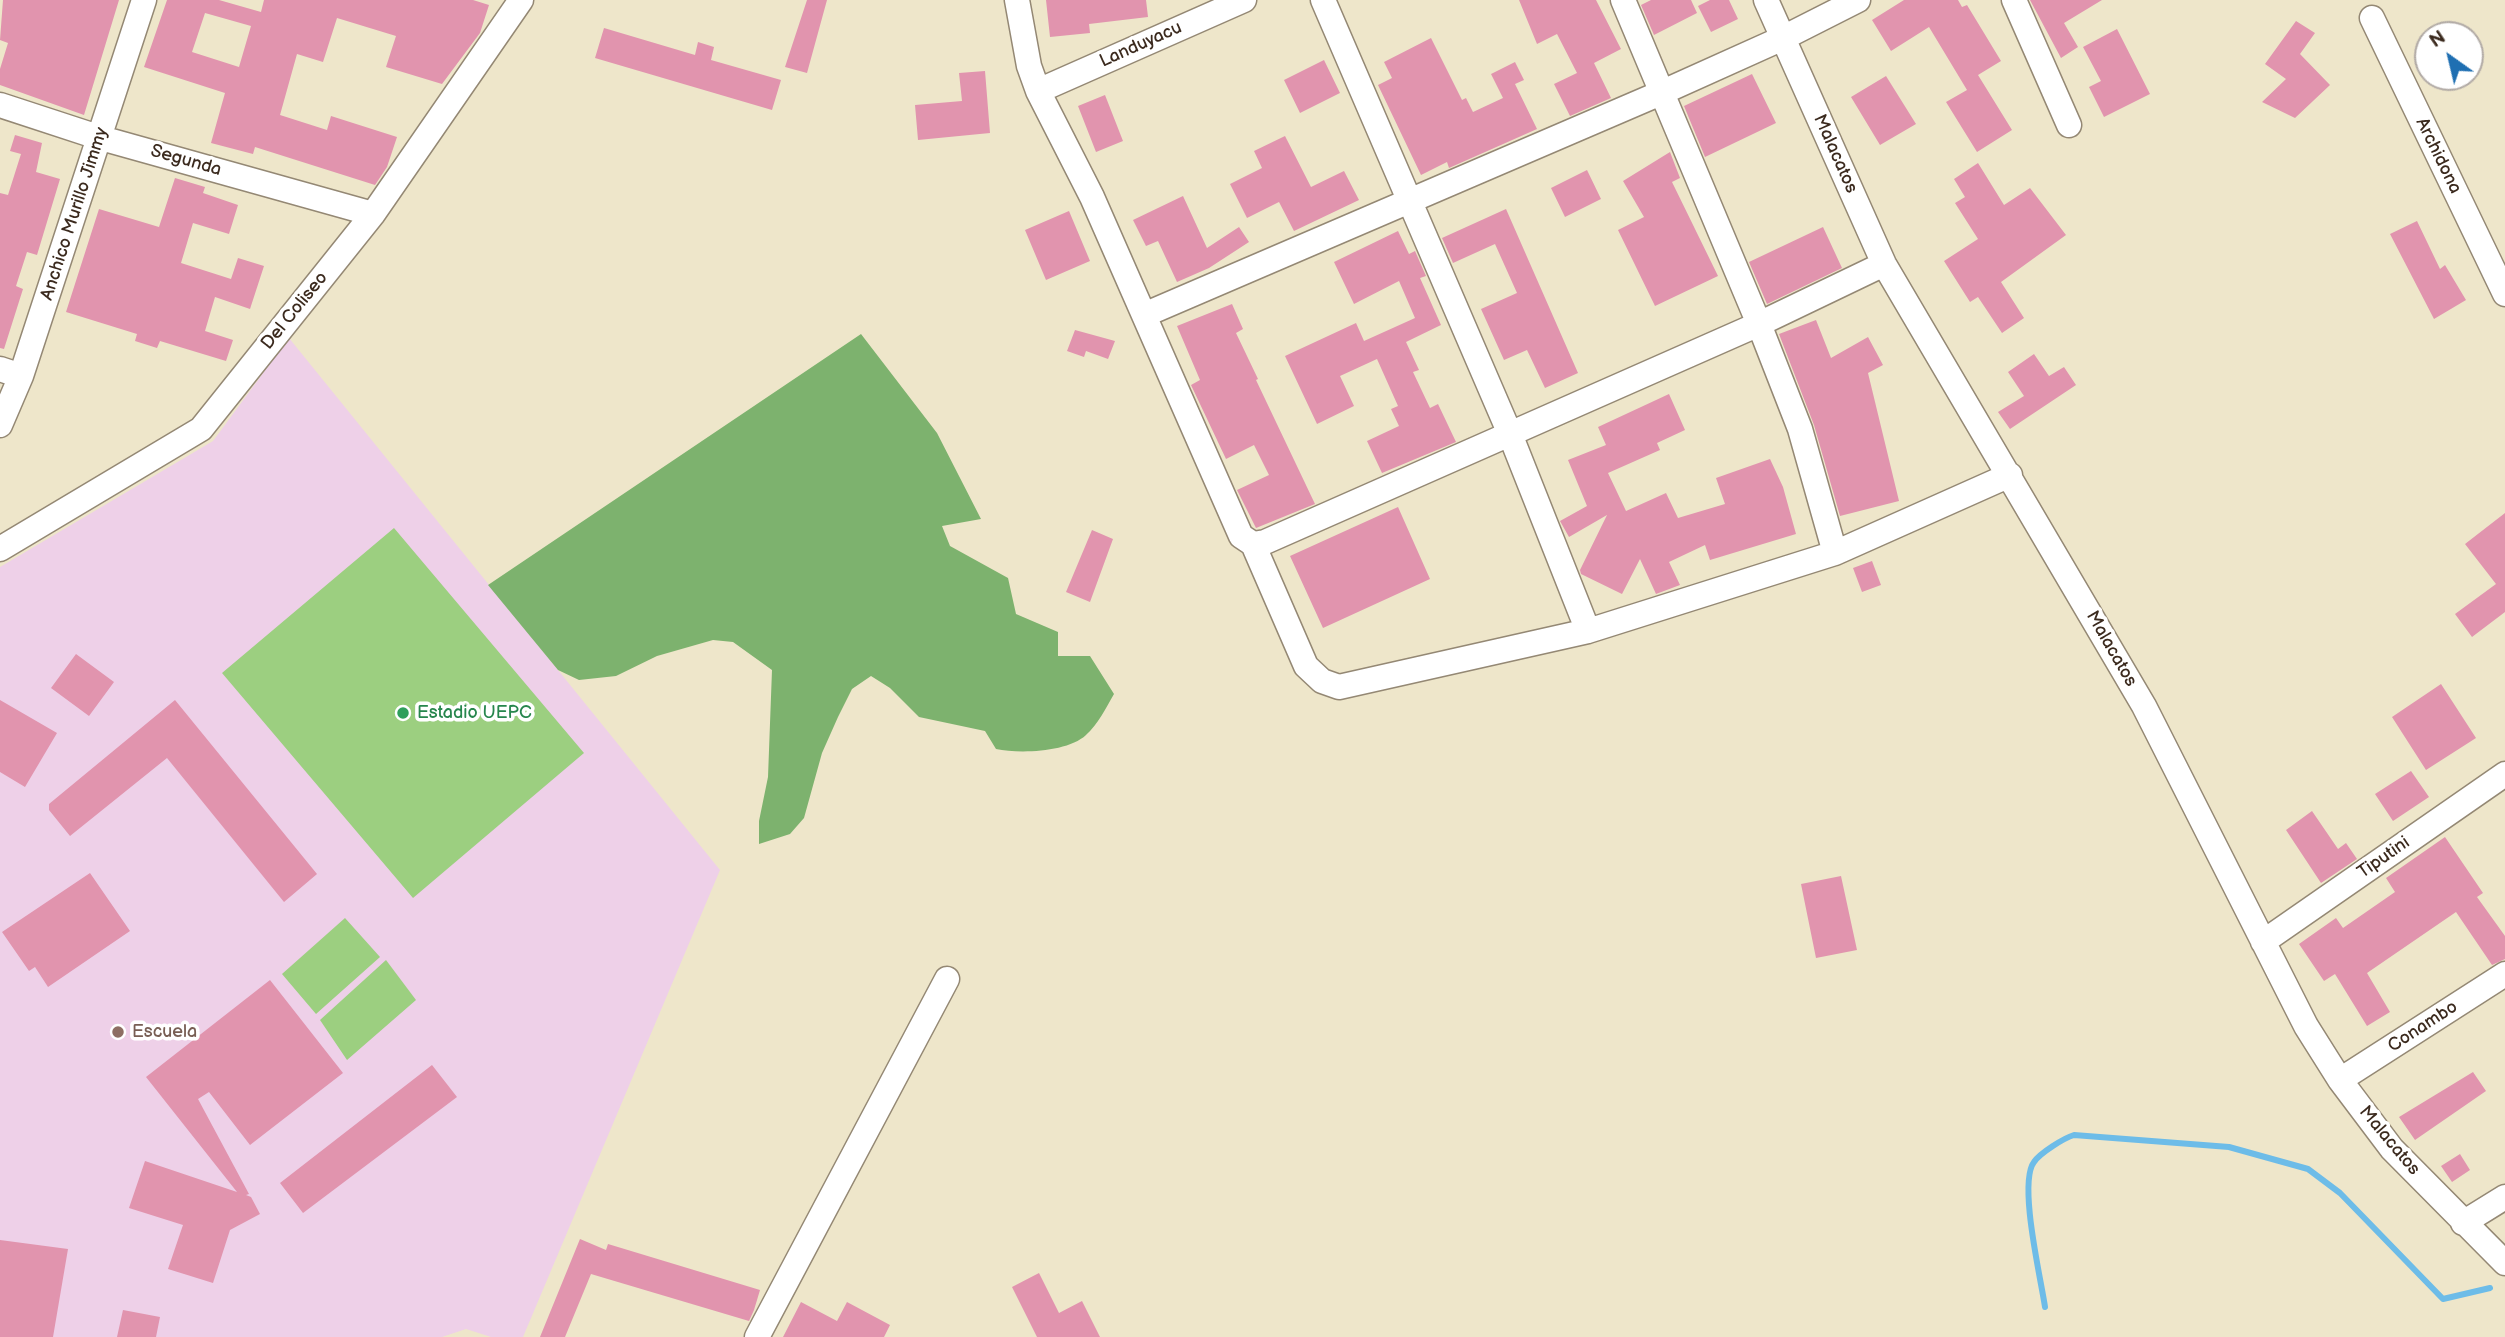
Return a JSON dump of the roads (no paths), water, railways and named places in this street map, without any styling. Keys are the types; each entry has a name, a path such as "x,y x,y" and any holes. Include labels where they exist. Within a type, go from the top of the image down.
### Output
{"street":[{"name":"Anchico Murillo Jimmy","path":"0,425 11,372 101,138 144,0"},
{"name":"Del Coliseo","path":"0,549 201,429 373,214 522,0"},
{"path":"1017,0 1029,66 1038,91 1092,197 1241,536 1253,544 1306,666 1322,681 1339,687 1588,631 1835,552 2010,475"},
{"path":"1323,0 1510,434 1588,631"},
{"path":"1623,0 1759,324 1800,429 1835,552"},
{"name":"Malacatos","path":"1766,0 1884,264 2144,706 2306,1026 2340,1080 2392,1149 2505,1263"},
{"path":"1144,315 1663,92 1783,38 1858,0"},
{"path":"2014,0 2069,125"},
{"name":"Landuyacu","path":"1038,91 1240,1"},
{"name":"Archidona","path":"2372,18 2505,294"},
{"name":"Segunda","path":"0,105 101,138 373,214"},
{"path":"1253,544 1265,542 1759,324 1884,264"},
{"name":"Tiputini","path":"2263,942 2505,774"},
{"name":"Conambo","path":"2340,1080 2505,974"},
{"path":"757,1337 947,979"},
{"path":"2463,1223 2505,1197"}],"waterway":[{"path":"2045,1307 2029,1210 2030,1173 2041,1154 2074,1135 2229,1147 2308,1169 2340,1193 2443,1299 2490,1288"}],"place":[{"name":"Estadio UEPC","path":"403,713"},
{"name":"Escuela","path":"118,1032"}]}
